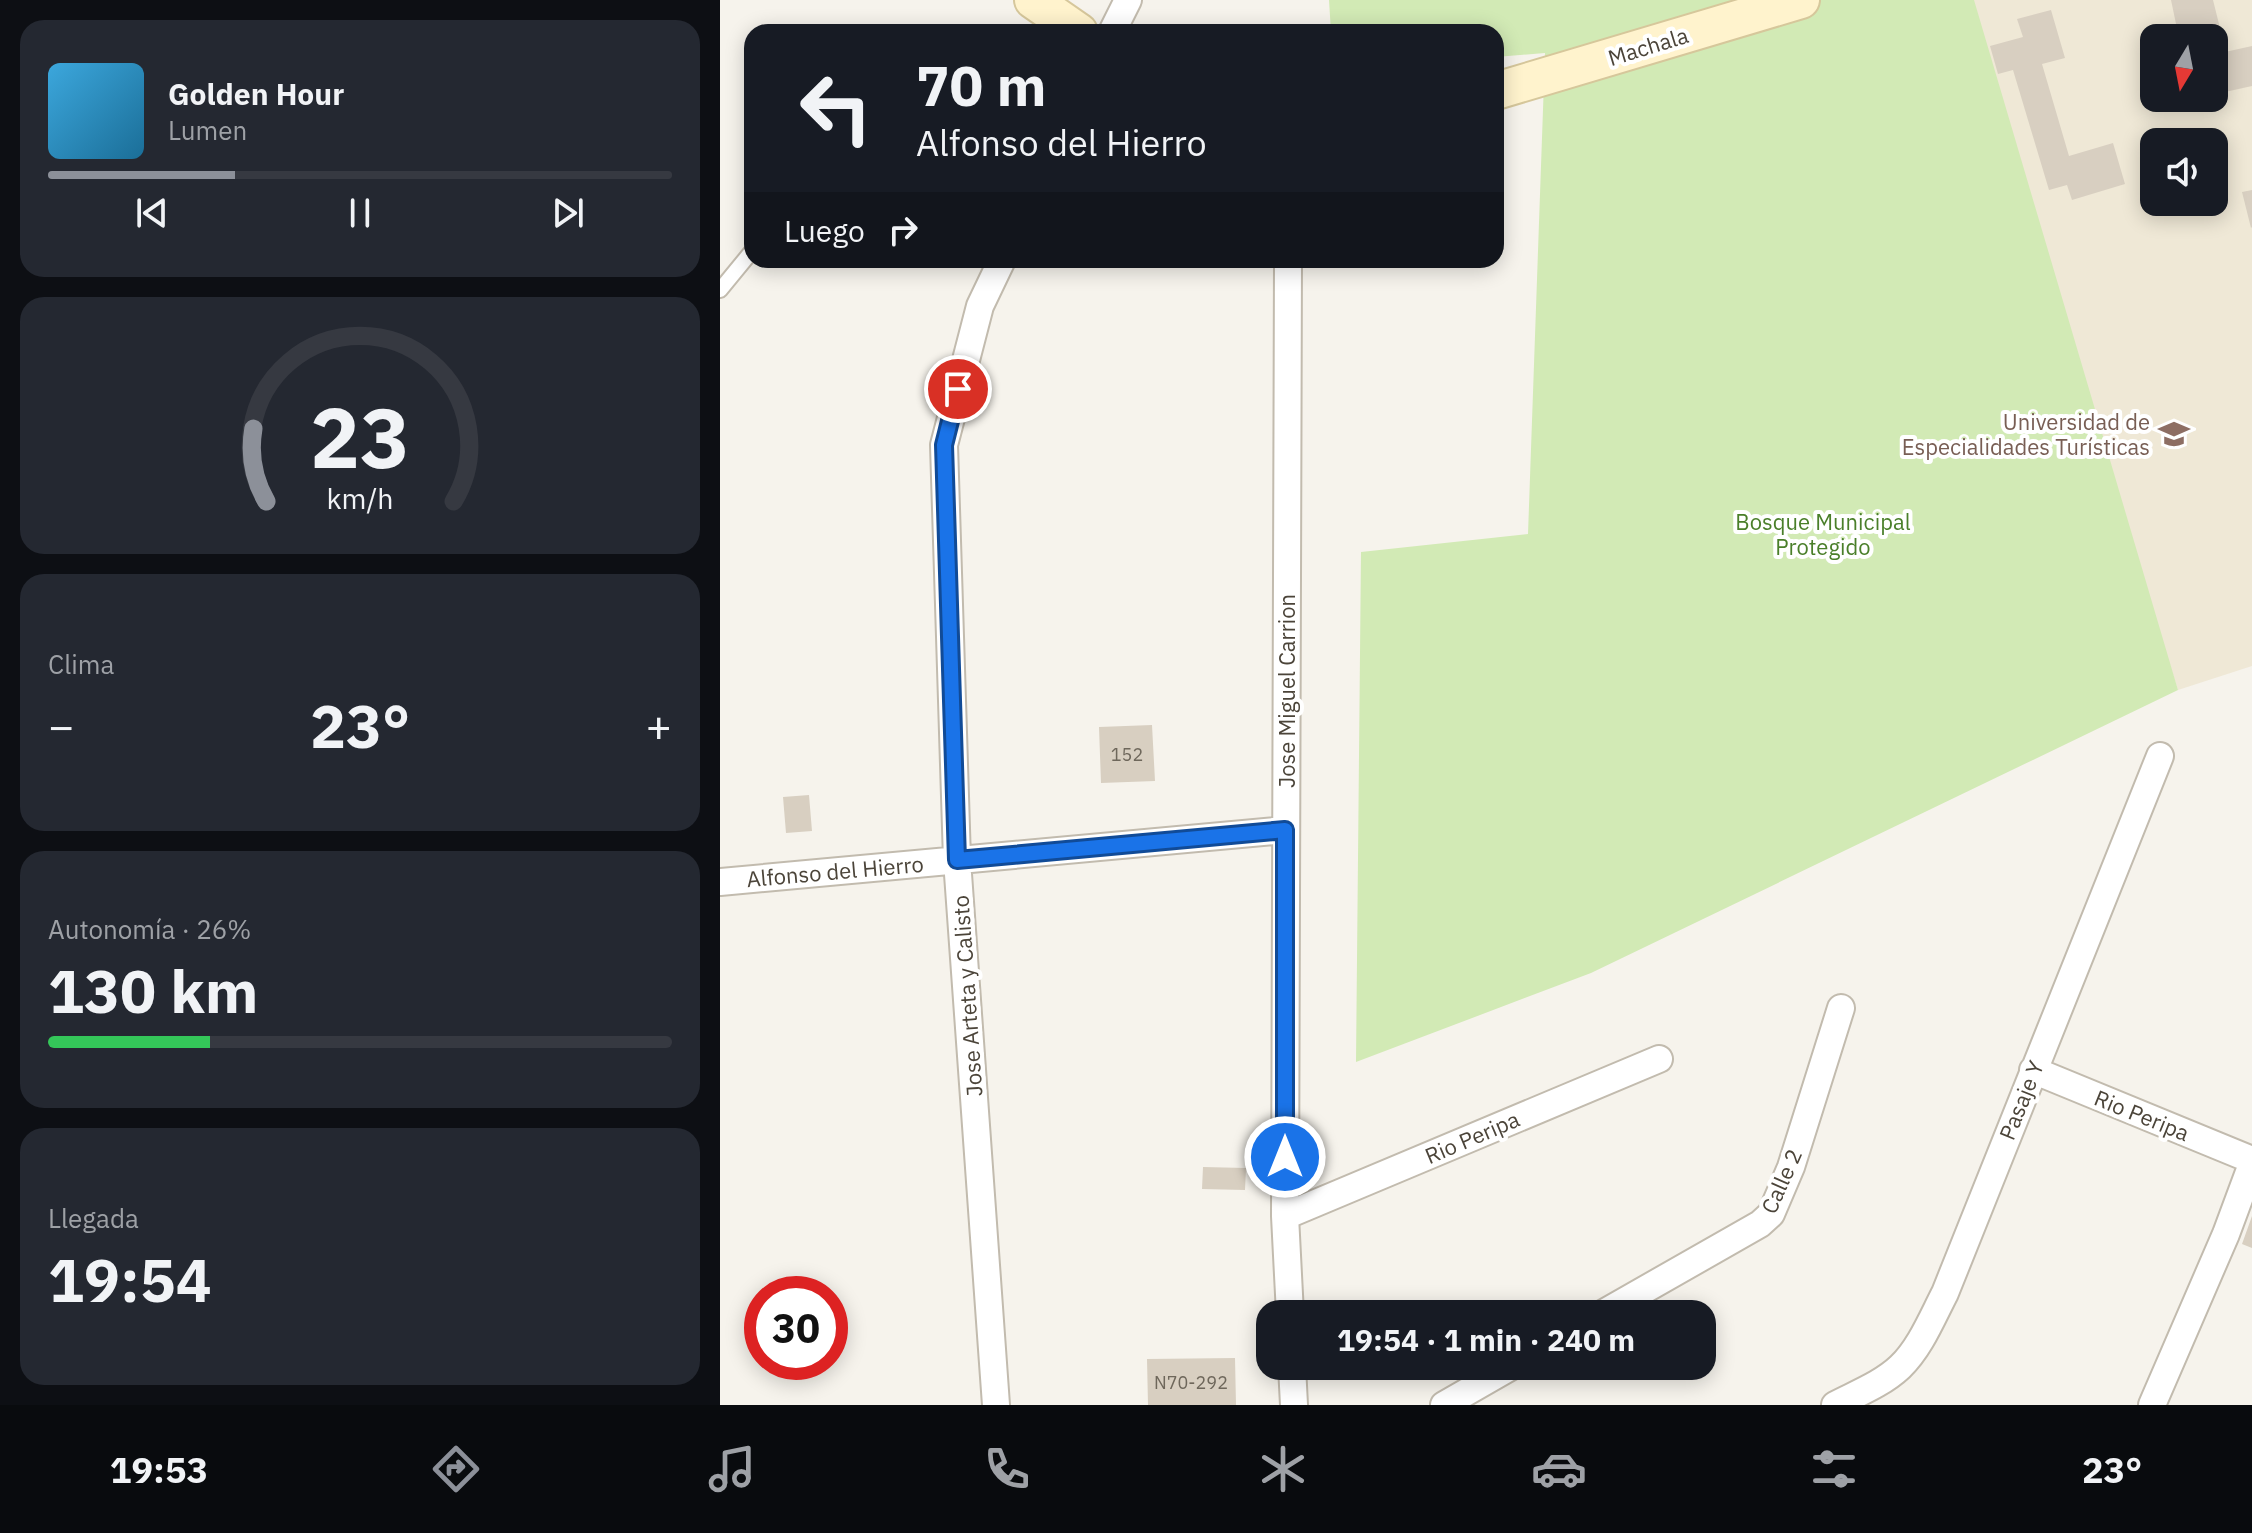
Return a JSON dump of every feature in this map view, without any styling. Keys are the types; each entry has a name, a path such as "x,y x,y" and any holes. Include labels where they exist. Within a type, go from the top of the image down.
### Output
{"main road":[{"path":"1033,0 1068,24"},
{"name":"Machala","path":"1504,89 1801,0"}],"street":[{"path":"1116,24 1128,0"},
{"name":"Jose Arteta y Calisto","path":"996,1405 957,860 944,445 980,306 998,268"},
{"name":"Jose Miguel Carrion","path":"1288,268 1285,1216 1289,1300"},
{"name":"Pasaje Y","path":"1835,1405 1887,1377 1914,1351 1945,1293 2160,756"},
{"name":"Alfonso del Hierro","path":"720,882 1285,830"},
{"name":"Calle 2","path":"1627,1300 1760,1224 1771,1214 1791,1167 1841,1008"},
{"name":"Rio Peripa","path":"1285,1216 1659,1059"},
{"name":"Rio Peripa","path":"2033,1070 2252,1162"},
{"path":"2152,1405 2226,1234 2252,1162"},
{"path":"1293,1380 1294,1405"},
{"path":"1444,1405 1488,1380"}],"lane":[{"path":"720,290 744,261"}],"shaded area":[{"name":"Universidad de Especialidades Turísticas","path":"1957,0 2252,0 2252,666 2178,690"}],"green space":[{"name":"Bosque Municipal Protegido","path":"1329,0 1974,0 2178,690 1591,973 1356,1062 1361,552 1528,534 1545,53 1504,56 1504,24 1330,24"}],"building":[{"path":"2171,0 2213,0 2219,24 2176,24"},
{"path":"2051,10 2065,58 2042,64 2069,156 2113,143 2125,184 2072,200 2067,185 2049,190 2013,70 1998,74 1990,46 2023,37 2017,19"},
{"path":"2252,46 2252,86 2228,91 2228,51"},
{"path":"2252,190 2252,227 2251,228 2242,192"},
{"path":"1152,725 1155,781 1101,783 1099,727"},
{"path":"809,795 812,831 786,833 783,797"},
{"path":"1203,1167 1246,1168 1245,1190 1202,1189"},
{"path":"2252,1216 2252,1248 2242,1244"},
{"path":"1235,1358 1236,1405 1148,1405 1147,1359"}],"place":[{"name":"Universidad de Especialidades Turísticas","path":"2174,434"}],"route":[{"path":"958,389 944,445 957,860 1285,830 1285,1157"}]}
